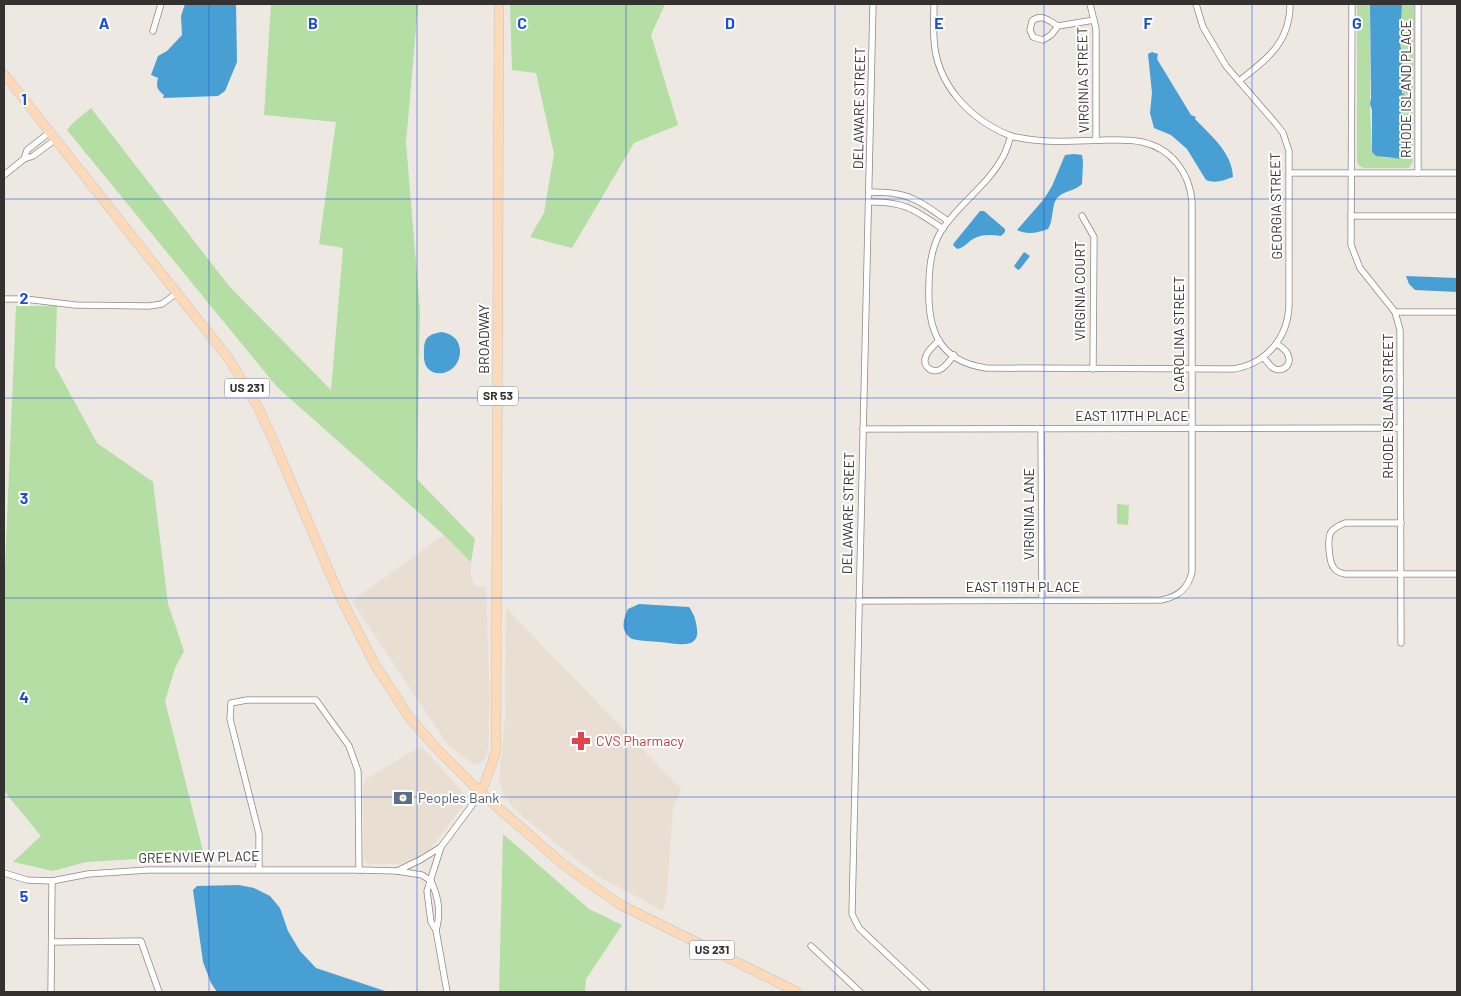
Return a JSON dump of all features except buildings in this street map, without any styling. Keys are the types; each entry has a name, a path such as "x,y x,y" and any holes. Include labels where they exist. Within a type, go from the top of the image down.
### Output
{"main road":[{"name":"BROADWAY","path":"481,793 496,750 499,4"},
{"name":"US 231","path":"4,74 229,359 258,407 338,592 388,685 409,717 438,750 481,793 564,865 619,904 797,992"}],"street":[{"path":"153,31 160,4"},
{"name":"DELAWARE STREET","path":"873,4 852,914 859,928 927,992"},
{"name":"CAROLINA STREET","path":"934,4 935,50 941,70 949,86 962,103 981,120 1011,136 1035,140 1132,140 1150,144 1170,155 1183,170 1190,187 1192,202 1192,572 1184,590"},
{"name":"VIRGINIA STREET","path":"1090,4 1094,20 1096,140"},
{"name":"GEORGIA STREET","path":"1192,369 1233,369 1249,365 1263,357 1277,344 1286,326 1289,312 1289,151 1283,132 1226,66 1211,43 1203,27 1196,4"},
{"path":"1239,81 1266,59 1280,42 1287,29 1290,4"},
{"name":"RHODE ISLAND STREET","path":"1352,4 1351,245 1356,260 1365,275 1386,298 1395,312 1400,330 1401,643"},
{"name":"RHODE ISLAND PLACE","path":"1418,4 1418,173"},
{"path":"1058,26 1051,36 1043,40 1033,37 1030,30 1032,22 1040,17 1058,26 1094,20"},
{"path":"4,175 24,158 32,156 53,136"},
{"path":"1011,136 1001,162 948,221 937,239 932,255 929,284 930,321 939,340 954,355 966,363 986,368 1192,369"},
{"path":"1290,173 1457,174"},
{"path":"869,192 895,193 908,197 923,204 948,221"},
{"path":"869,202 902,204 917,211 943,229"},
{"name":"VIRGINIA COURT","path":"1082,216 1094,237 1093,369"},
{"path":"1351,216 1457,216"},
{"path":"4,299 25,299 75,305 149,306 162,304 178,292"},
{"path":"1395,312 1457,312"},
{"path":"939,340 925,357 924,361 927,368 931,370 943,368 954,355"},
{"path":"1263,357 1272,368 1282,369 1288,366 1288,355 1277,344"},
{"name":"EAST 117TH PLACE","path":"863,429 1400,428"},
{"name":"VIRGINIA LANE","path":"1041,429 1042,599"},
{"path":"1401,523 1345,523 1337,526 1330,536 1330,561 1335,570 1345,574 1457,574"},
{"name":"EAST 119TH PLACE","path":"859,601 1161,600 1176,596 1184,590"},
{"path":"259,869 259,834 230,719 231,703 247,700 316,700 349,746 358,771 360,870"},
{"path":"447,992 436,930 439,920 436,891 431,880 441,847 481,793"},
{"name":"GREENVIEW PLACE","path":"396,872 441,847"},
{"name":"GREENVIEW PLACE","path":"4,873 27,880 52,881 88,874 138,870 360,870 422,875 431,880"},
{"path":"50,992 52,881"},
{"path":"52,942 141,940 159,992"},
{"path":"811,946 860,992"}],"shaded area":[{"path":"444,535 471,562 474,586 486,587 490,699 488,749 485,759 475,765 449,746 352,601"},
{"path":"506,608 681,789 673,809 667,891 663,911 596,875 524,818 505,798 499,780 505,718"},
{"path":"421,746 466,796 466,802 423,856 401,864 370,864 364,861 363,785 366,779"}],"green space":[{"path":"271,4 418,4 406,143 420,311 417,479 475,539 471,562 444,535 277,387 67,130 91,108 229,286 331,390 343,248 319,244 336,122 264,115"},
{"path":"510,4 665,4 651,35 678,125 634,143 572,248 530,237 544,213 554,154 536,73 512,70"},
{"path":"1357,4 1370,4 1372,152 1379,156 1395,158 1403,156 1401,135 1402,55 1400,43 1402,4 1414,4 1413,161 1409,168 1364,168 1359,166 1357,162"},
{"path":"16,306 57,306 55,366 97,443 153,482 168,604 184,651 175,668 165,701 204,855 86,862 53,871 13,862 41,836 4,791 4,590"},
{"path":"1117,504 1129,505 1128,525 1117,524"},
{"path":"503,834 589,909 622,925 586,979 585,992 499,992"}],"water":[{"path":"185,4 236,4 237,62 225,91 218,96 163,98 164,95 158,88 158,78 151,75 158,56 167,51 182,35 181,16"},
{"path":"1370,4 1402,4 1400,43 1402,55 1402,93 1407,97 1403,98 1402,153 1404,159 1376,156 1372,152"},
{"path":"1152,52 1158,54 1157,59 1191,115 1196,117 1195,119 1225,152 1232,168 1233,177 1216,182 1206,180 1187,149 1171,135 1154,128 1150,113 1152,93 1148,54"},
{"path":"1065,155 1082,155 1082,184 1057,198 1048,229 1032,233 1024,233 1017,230 1044,199 1052,186"},
{"path":"980,211 984,211 1005,229 1005,232 1001,236 988,235 978,237 957,249 953,245 954,243"},
{"path":"1024,252 1030,256 1018,270 1014,266"},
{"path":"1406,276 1457,278 1457,292 1415,290 1409,284"},
{"path":"442,332 449,334 457,340 460,350 459,359 449,371 435,373 429,370 425,364 424,345 429,336"},
{"path":"639,604 689,607 697,626 697,636 690,643 685,644 632,639 624,629 624,621 628,609"},
{"path":"239,885 254,888 270,896 280,908 288,931 300,951 316,968 388,992 217,992 211,983 203,962 193,890 197,886"}],"place":[{"name":"CVS Pharmacy","path":"581,741"},
{"name":"Peoples Bank","path":"403,798"}]}
